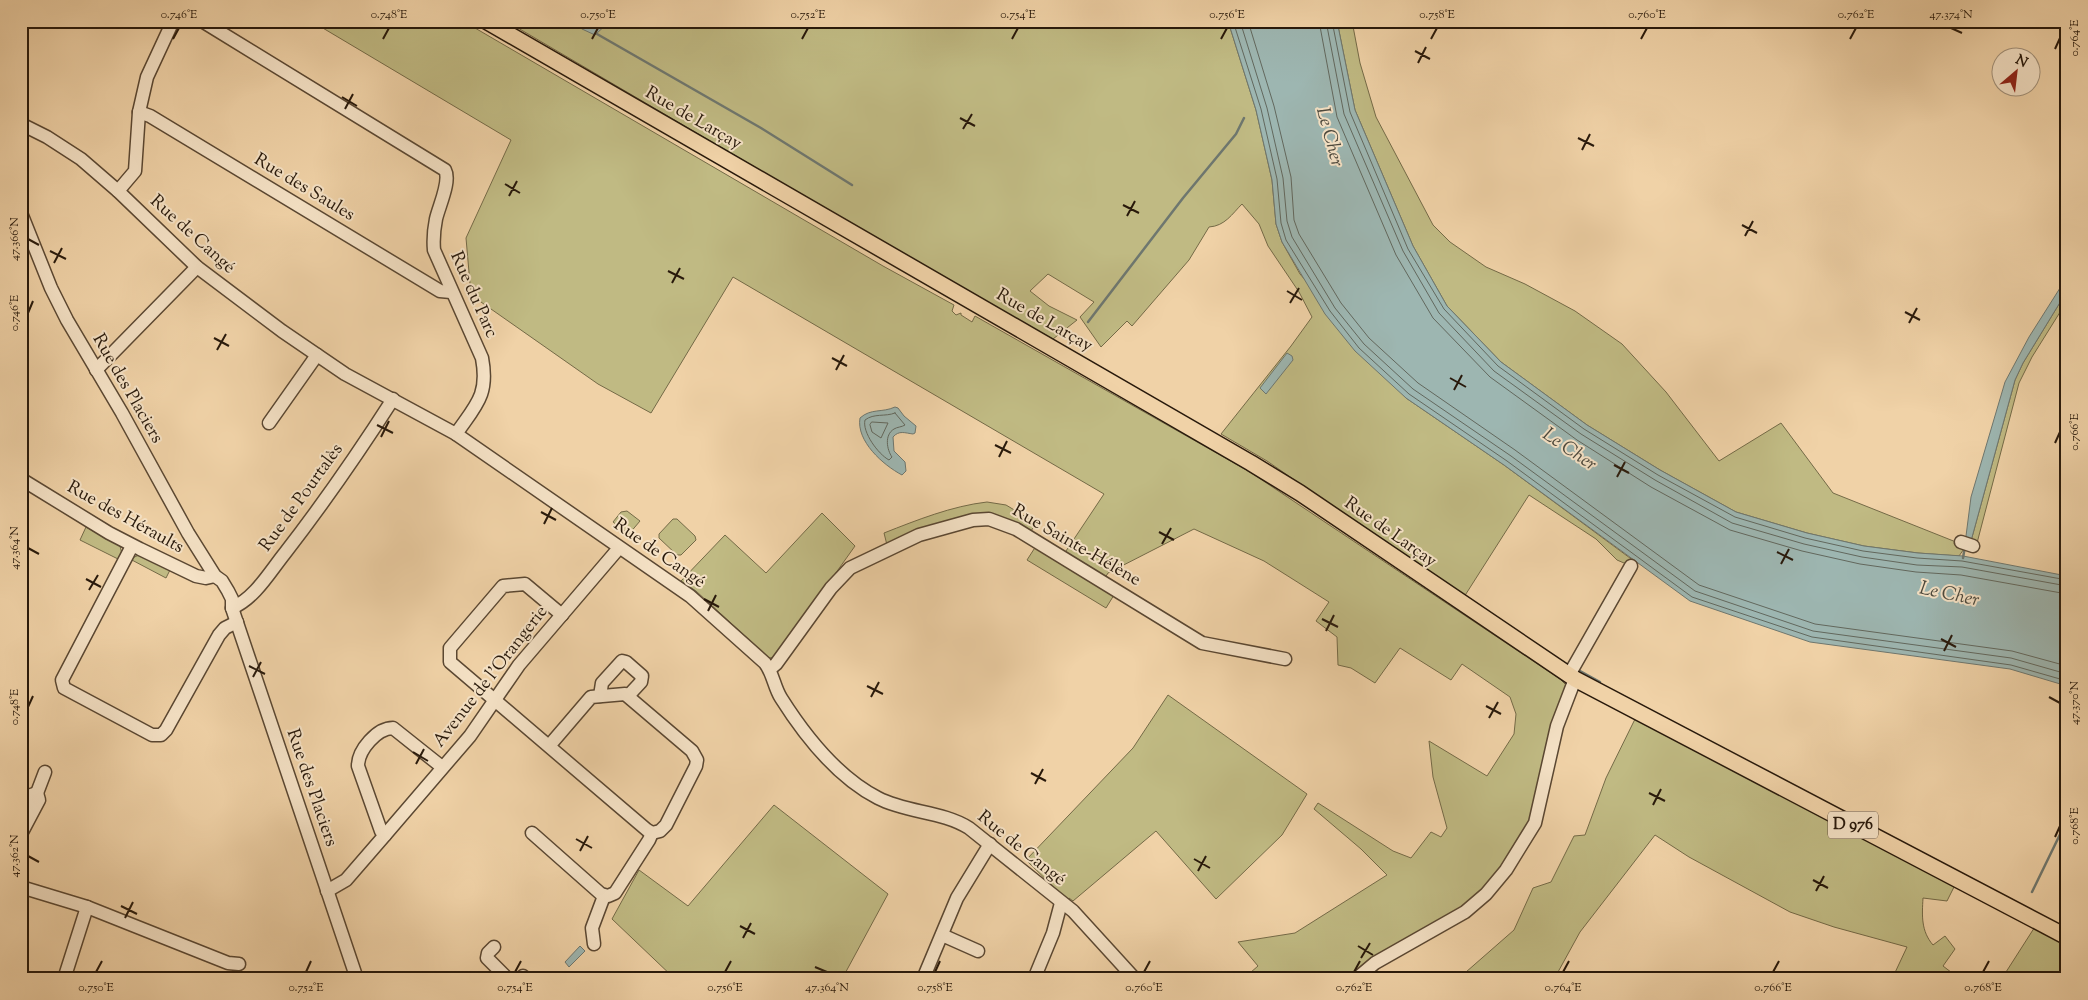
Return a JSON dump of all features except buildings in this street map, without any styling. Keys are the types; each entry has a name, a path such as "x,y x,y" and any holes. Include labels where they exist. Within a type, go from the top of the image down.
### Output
{"main road":[{"name":"Rue de Larçay","path":"486,21 1251,463 1300,493 1572,677"},
{"name":"D 976","path":"1572,677 2067,937"}],"street":[{"path":"118,191 135,171 139,112 147,76 173,21"},
{"name":"Rue du Parc","path":"202,21 446,170 448,178 436,219 433,240 434,250 451,292 482,358 485,375 484,390 456,434"},
{"name":"Rue des Saules","path":"139,112 150,116 440,290 451,292"},
{"name":"Rue de Cangé","path":"22,130 47,137 81,159 118,191 197,266 317,355 345,374 456,434 690,596 770,669 780,697 816,746 847,777 866,792 881,800 905,809 956,821 969,828 1082,921 1135,979"},
{"name":"Rue des Placiers","path":"21,212 55,296 188,533 215,576 222,581 232,599 232,608 357,979"},
{"path":"96,370 197,266"},
{"path":"269,423 317,355"},
{"name":"Rue de Pourtalès","path":"232,608 243,603 257,589 314,516 393,399"},
{"name":"Rue des Héraults","path":"21,479 132,546 196,576 206,578 215,576"},
{"name":"Rue Sainte-Hélène","path":"770,669 776,664 831,588 850,568 919,535 981,519 996,521 1016,529 1202,643 1285,658"},
{"path":"132,546 62,680 64,688 152,735 162,735 219,635 225,628 237,622"},
{"name":"Avenue de l'Orangerie","path":"327,891 346,880 385,836 470,736 519,665 619,548"},
{"path":"1356,979 1375,963 1465,912 1486,894 1506,870 1530,832 1538,813 1557,726 1572,677 1631,566"},
{"path":"550,746 591,697 622,694 628,696 692,751 697,760 694,771 666,825 660,831 649,832 451,663 450,648 506,585 526,584 562,615"},
{"path":"600,696 602,683 622,661 626,662 642,676 641,682 628,696"},
{"path":"385,836 381,830 358,766 359,755 378,733 393,728 442,768"},
{"path":"21,834 39,800 37,793 45,772"},
{"path":"21,812 31,795 37,793"},
{"path":"604,896 615,893 649,840 649,832"},
{"path":"532,833 604,896"},
{"path":"923,979 957,898 990,844"},
{"path":"21,887 87,907 228,963 239,964"},
{"path":"594,944 592,928 604,896"},
{"path":"1034,979 1053,933 1061,903"},
{"path":"64,979 87,907"},
{"path":"942,935 978,951"},
{"path":"494,947 487,958 508,979"}],"shaded area":[{"path":"311,21 463,21 883,266 954,305 952,311 956,315 961,313 961,315 972,322 975,316 1250,472 1560,679 1570,689 1535,823 1486,894 1356,979 1243,979 1258,966 1238,942 1295,933 1387,875 1361,849 1314,809 1318,803 1393,851 1411,858 1431,832 1441,837 1447,828 1433,777 1429,741 1487,776 1514,734 1516,714 1510,697 1462,664 1451,680 1400,648 1375,683 1351,668 1338,665 1337,637 1316,621 1329,602 1264,561 1194,529 1108,573 1103,581 1062,557 1104,494 733,277 651,413 598,384 471,295 466,238 511,140"},
{"path":"506,21 1228,21 1256,110 1272,180 1276,224 1282,242 1300,274 1406,398 1504,465 1634,561 1631,566 1617,560 1596,539 1529,495 1464,597 1267,461 1221,434 1312,317 1299,292 1268,246 1259,224 1242,204 1224,222 1209,227 1189,260 1132,326 1127,321 1101,347 1080,317 1094,302 1048,274 1030,291 1049,306 1077,320 1053,339 935,273"},
{"path":"1337,21 1352,21 1360,63 1376,117 1433,225 1450,242 1486,267 1525,284 1575,311 1622,344 1666,392 1719,461 1781,423 1833,493 1966,546 1959,556 1864,546 1807,533 1736,512 1660,470 1587,425 1501,362 1447,306 1413,246 1355,110"},
{"path":"2067,291 2067,301 2032,357 2019,383 1977,543 1971,541 2015,380 2023,363"},
{"path":"987,502 1006,505 1036,523 1028,536 981,519 888,549 884,533 948,510"},
{"path":"627,511 640,521 629,534 613,522 621,512"},
{"path":"822,513 855,546 776,657 769,658 696,591 681,581 725,535 766,573"},
{"path":"673,519 677,519 695,536 696,540 681,555 677,555 659,538 659,534"},
{"path":"86,527 120,546 122,554 120,560 80,540"},
{"path":"1036,546 1114,595 1106,608 1027,560"},
{"path":"139,555 170,570 166,578 130,559"},
{"path":"1168,695 1307,794 1282,835 1216,899 1156,831 1073,901 1069,898 1067,900 1026,860 1133,748"},
{"path":"1638,713 1958,879 1947,901 1923,898 1923,917 1924,929 1933,945 1945,936 1955,949 1943,966 1960,979 1892,979 1907,947 1834,927 1790,912 1689,857 1655,835 1580,932 1558,972 1549,979 1458,979 1514,930 1533,888 1551,882 1574,836 1585,835 1606,778"},
{"path":"774,805 888,894 842,979 675,979 612,919 639,870 688,906"},
{"path":"2038,922 2067,937 2067,979 1999,979 2006,972"}],"water":[{"path":"572,21 610,21 595,35 582,29"},
{"name":"Le Cher","path":"1228,21 1337,21 1355,110 1413,246 1447,306 1501,362 1587,425 1660,470 1736,512 1807,533 1864,546 1918,553 1963,556 2067,576 2067,686 2010,669 1810,642 1690,601 1504,465 1406,398 1355,351 1325,314 1282,242 1276,224 1272,180 1256,110"},
{"path":"2067,277 2067,291 2023,363 2015,380 1971,541 1968,540 1966,536 1971,497 2005,382 2029,337"},
{"path":"1287,353 1292,356 1293,360 1266,394 1260,388"},
{"path":"895,407 916,426 915,433 913,434 900,433 893,437 894,451 905,462 906,471 902,475 879,459 872,451 862,435 860,427 860,418 864,415"},
{"path":"580,946 585,951 569,967 565,962"}],"waterway":[{"path":"597,34 761,128 852,185"},
{"path":"1088,322 1183,198 1236,134 1244,118"},
{"path":"1963,558 1965,546"},
{"path":"1580,671 1600,682"},
{"path":"2032,892 2067,820"}]}
